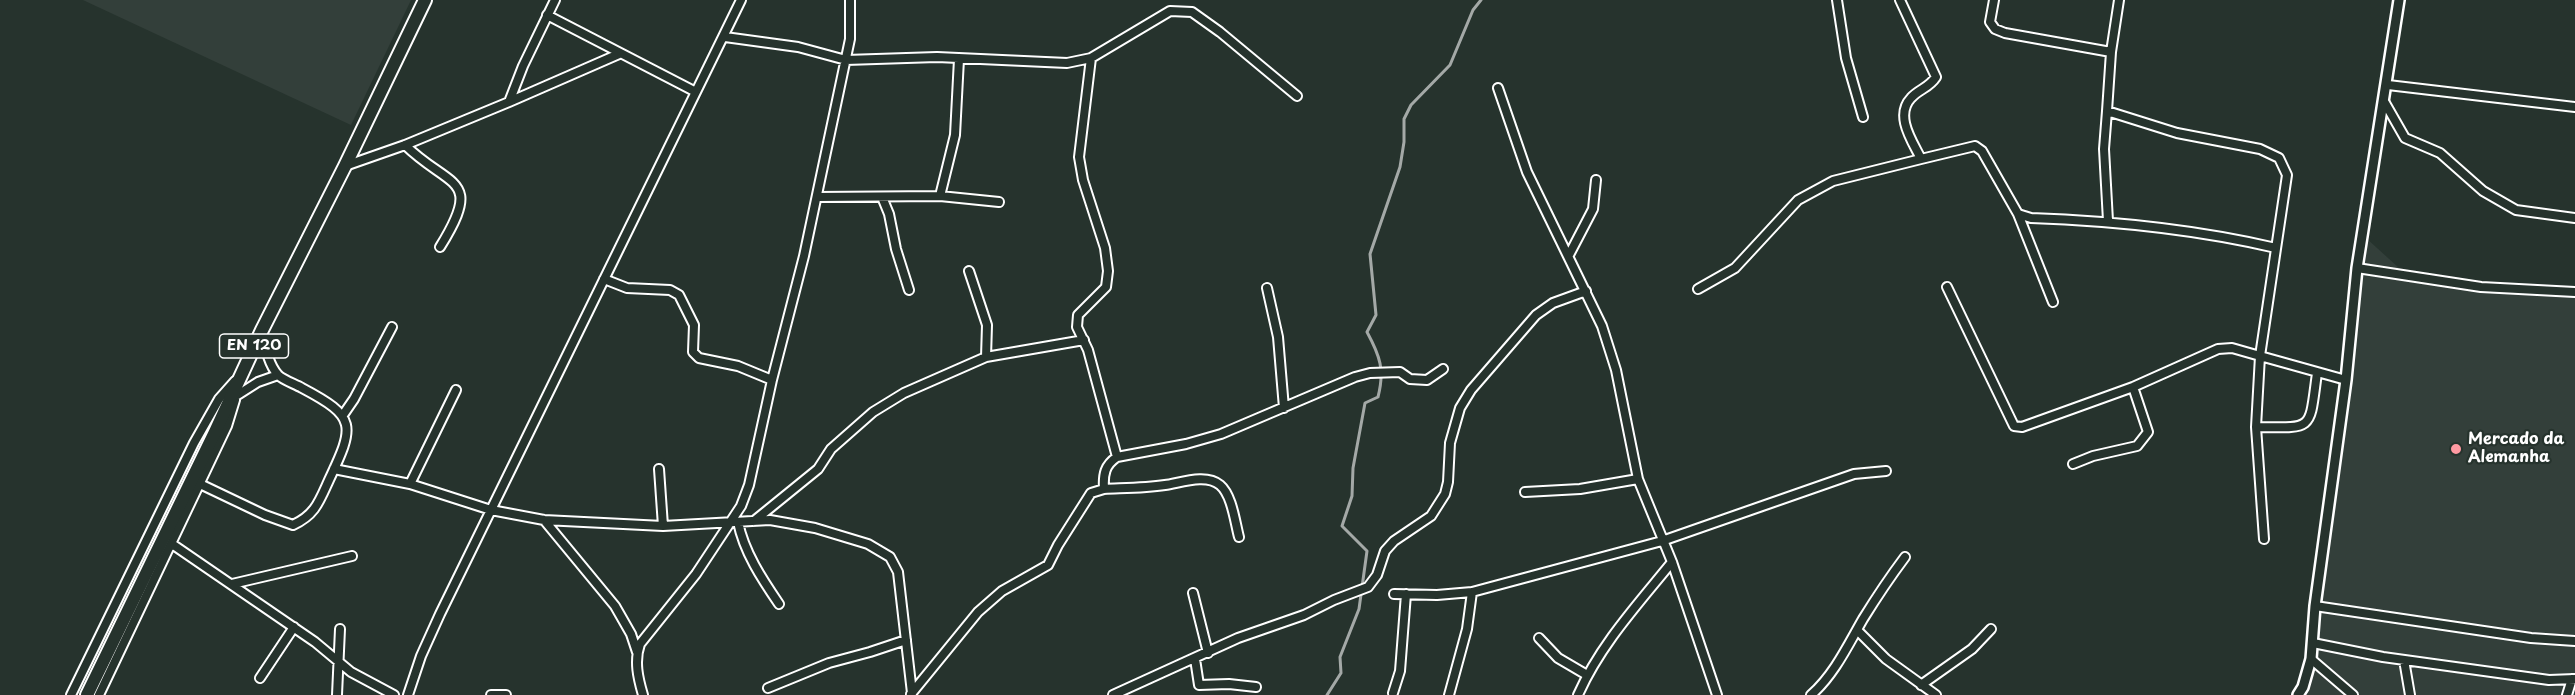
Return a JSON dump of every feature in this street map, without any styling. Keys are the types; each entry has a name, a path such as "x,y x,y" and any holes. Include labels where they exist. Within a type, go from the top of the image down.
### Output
{"main road":[{"name":"EN 120","path":"87,695 215,432 261,330 345,166 424,0"}],"street":[{"path":"509,102 554,0"},
{"path":"408,695 421,656 604,279 725,37 741,0"},
{"path":"637,652 640,644 735,523 749,485 817,197 846,60 850,39 850,0"},
{"path":"1837,0 1846,58 1863,117"},
{"path":"1900,0 1935,77 1930,86 1911,98 1905,109 1905,127 1921,159"},
{"path":"1994,0 1990,22 1995,29 2005,33 2111,52"},
{"path":"2108,221 2104,149 2111,52 2119,0"},
{"path":"2298,695 2303,687 2311,659 2315,606 2346,380 2358,268 2388,85 2399,0"},
{"path":"725,37 743,42 798,47 846,60 937,57 1067,63 1091,58 1170,11 1192,12 1220,32 1297,96"},
{"path":"547,15 696,92"},
{"path":"345,166 405,145 619,54"},
{"path":"1091,58 1079,157 1108,271 1106,287 1078,315 1077,327 1084,340 1117,457"},
{"path":"940,196 955,135 959,59"},
{"path":"2388,85 2575,107"},
{"path":"1498,88 1527,172 1602,326 1616,370 1638,479 1672,562 1717,695"},
{"path":"2385,103 2405,138 2440,153 2483,192 2516,210 2575,218"},
{"path":"2107,111 2177,134 2260,149 2279,158 2287,175 2260,356 2256,428 2264,539"},
{"path":"405,145 451,180 462,200 460,210 440,248"},
{"path":"1698,289 1735,268 1798,200 1833,181 1975,146 1982,150 2018,214 2053,302"},
{"path":"1569,255 1593,209 1596,180"},
{"path":"817,197 940,196 999,202"},
{"path":"882,197 889,214 896,249 909,290"},
{"path":"2018,214 2031,218 2108,221 2222,235 2276,248"},
{"path":"2358,268 2481,287 2575,292"},
{"path":"969,271 987,324 986,357"},
{"path":"604,279 627,288 670,290 679,295 694,325 693,352 699,358 738,366 772,380"},
{"path":"1947,287 2014,426 2022,427 2133,387 2218,349 2232,348 2346,380"},
{"path":"1267,288 1278,337 1284,408"},
{"path":"1113,695 1238,638 1304,615 1368,587 1377,575 1385,551 1394,541 1431,516 1445,494 1448,482 1450,443 1460,408 1471,390 1536,315 1553,303 1586,291"},
{"path":"343,415 354,399 392,327"},
{"path":"200,484 265,515 292,525 306,519 317,506 334,469 348,431 347,422 332,404 278,375 267,353 261,330"},
{"path":"754,521 818,469 831,449 873,412 904,393 986,357 1084,340"},
{"path":"1104,489 1103,476 1108,463 1117,457 1203,439 1284,408 1355,377 1370,373 1400,372 1410,379 1427,380 1443,369"},
{"path":"2256,428 2297,428 2306,424 2311,415 2317,373"},
{"path":"236,396 258,382 278,375"},
{"path":"99,695 227,426 236,396 238,378"},
{"path":"71,695 194,443 219,399 238,378"},
{"path":"2073,464 2093,456 2137,446 2148,432 2133,387"},
{"path":"410,484 456,390"},
{"path":"334,469 410,484 491,510 544,520 663,526 770,520 815,528 868,544 890,557 898,572 911,694"},
{"path":"658,469 663,526"},
{"path":"1394,594 1437,595 1472,592 1662,541 1854,474 1886,471"},
{"path":"1525,492 1580,489 1638,479"},
{"path":"911,694 978,612 1002,591 1048,565 1091,493 1104,489 1166,485 1181,481 1212,481 1220,485 1228,498 1239,537"},
{"path":"544,520 615,606 631,634 637,652 637,672 643,695"},
{"path":"735,523 749,554 779,604"},
{"path":"172,544 294,627 351,672 394,695"},
{"path":"232,584 352,556"},
{"path":"1811,695 1829,676 1879,594 1905,557"},
{"path":"1578,695 1587,675 1612,637 1672,562"},
{"path":"1449,695 1467,629 1472,592"},
{"path":"1193,593 1208,653"},
{"path":"1393,693 1401,660 1407,594"},
{"path":"2315,606 2531,638 2575,640"},
{"path":"260,678 294,627"},
{"path":"338,695 340,629"},
{"path":"1921,684 1972,649 1991,629"},
{"path":"1857,630 1886,659 1936,695"},
{"path":"1539,638 1558,658 1587,675"},
{"path":"768,688 829,663 906,640"},
{"path":"2313,643 2404,660 2549,680 2573,679 2566,695"},
{"path":"1195,658 1199,685 1229,684 1256,687"},
{"path":"2311,659 2353,695"},
{"path":"2404,660 2410,695"},
{"path":"491,695 506,695"}],"shaded area":[{"path":"83,0 411,0 351,125"},
{"name":"Mercado da Alemanha","path":"2366,238 2410,278 2575,292 2575,695 2298,695 2303,687"}],"waterway":[{"path":"1327,695 1341,673 1340,657 1359,609 1367,551 1342,526 1352,496 1353,468 1365,403 1378,397 1381,379 1378,356 1367,332 1376,315 1370,254 1400,167 1404,142 1404,119 1411,105 1450,65 1473,10 1481,0"}],"place":[{"name":"Mercado da Alemanha","path":"2456,449"}]}
